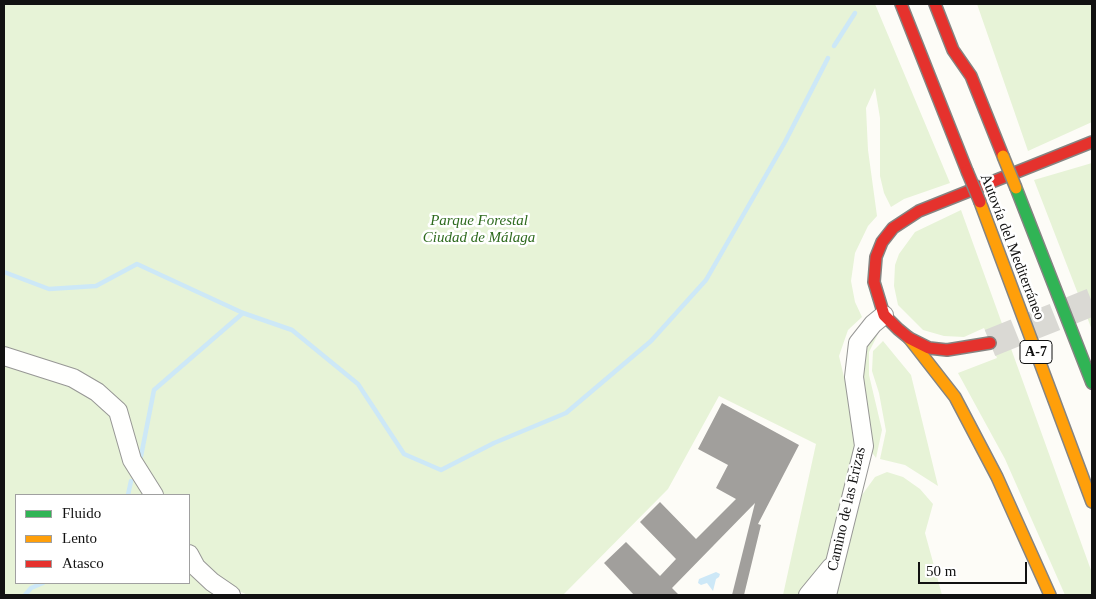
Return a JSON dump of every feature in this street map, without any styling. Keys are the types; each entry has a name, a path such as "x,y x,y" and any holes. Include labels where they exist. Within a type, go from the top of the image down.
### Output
{"main road":[{"name":"Autovía del Mediterráneo","path":"901,4 980,202 1092,502"},
{"name":"Autovía del Mediterráneo","path":"935,4 953,50 971,76 1092,383"},
{"path":"969,53 971,76"},
{"path":"1050,595 998,477 955,397 909,338 884,315 874,282 876,257 882,242 893,228 919,211 1092,142"},
{"path":"909,338 929,348 947,350 990,344"}],"street":[{"name":"Camino de las Erizas","path":"827,595 864,446 854,377 858,343 873,324 884,315"},
{"path":"4,356 73,378 97,392 118,411 132,460 153,494"},
{"path":"190,556 196,566 212,582 231,595"},
{"path":"808,595 836,560"}],"green space":[{"name":"Parque Forestal Ciudad de Málaga","path":"4,4 875,4 950,183 904,199 891,207 884,193 880,176 880,118 875,88 866,108 868,150 877,216 868,226 855,253 851,281 855,302 862,317 848,330 839,356 849,398 855,450 826,564 797,595 783,595 816,444 719,396 668,489 563,595 248,595 232,588 199,559 190,544 190,494 15,494 15,584 190,584 190,564 221,595 4,595"},
{"path":"977,4 1092,4 1092,122 1028,151"},
{"path":"1092,163 1092,330 1034,180"},
{"path":"961,210 1092,573 1092,595 1065,595 1005,459 958,373 997,358 984,328 964,337 944,336 923,330 898,305 894,286 895,265 899,254 915,232"},
{"path":"878,334 869,352 869,375 882,430 876,458 868,447 860,367 865,348"},
{"path":"883,341 911,375 938,486 905,465 880,459 886,431 879,393 872,371 873,351"},
{"path":"887,472 903,477 920,489 933,504 925,533 942,595 834,595 862,495 875,477"}],"water":[{"path":"716,572 720,574 716,579 713,591 707,583 701,585 698,583 699,579"}],"building":[{"path":"722,403 799,445 758,524 761,525 744,595 732,595 755,503 672,588 679,595 634,595 604,563 626,542 660,576 676,559 640,522 660,502 696,539 736,499 716,488 728,465 698,449"}],"waterway":[{"path":"834,46 855,13"},
{"path":"4,272 49,289 96,286 137,264 243,313 292,330 358,384 404,454 441,470 494,443 566,413 651,341 706,280 785,142 828,58"},
{"path":"141,456 154,390 243,313"},
{"path":"128,494 131,481"},
{"path":"25,595 31,588 41,584"}],"tunnel":[{"path":"990,343 1092,302"}],"traffic: fast":[{"path":"1016,188 1092,383"}],"traffic: slow":[{"path":"1003,156 1016,188"},
{"path":"980,202 1092,502"},
{"path":"909,338 955,397 997,477 1050,595"}],"traffic: jam":[{"path":"901,4 967,171"},
{"path":"935,4 953,50 971,76 1003,156"},
{"path":"990,343 947,350 929,348 909,338 898,329 884,315 874,282 876,257 882,242 893,228 919,211 1092,142"},
{"path":"967,171 980,202"}]}
